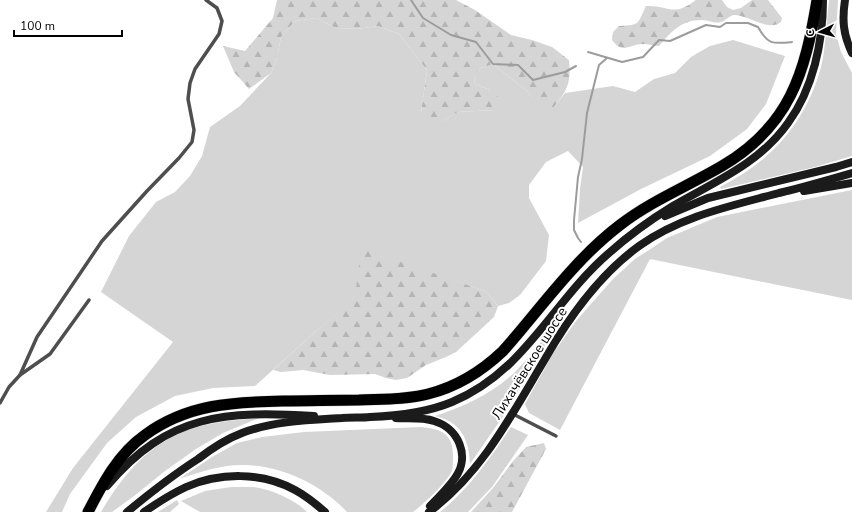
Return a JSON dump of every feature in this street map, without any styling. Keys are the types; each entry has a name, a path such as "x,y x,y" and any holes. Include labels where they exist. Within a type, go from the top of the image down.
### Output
{"highway":[{"path":"91,507 108,474 131,447 144,435 162,424 186,413 204,407 238,403 380,400 410,397 428,394 445,388 462,381 478,371 503,351 577,264 602,240 640,212 722,166 741,154 757,141 777,119 788,102 796,84 807,51 817,0"}],"main road":[{"path":"372,417 412,412 450,402 482,387 496,377 522,352 593,267 620,244 652,219 725,178 748,164 762,153 789,123 808,88 820,40 823,0"},
{"path":"845,0 843,18 844,30 846,41 852,53"},
{"path":"637,231 660,218 708,198 852,162"},
{"path":"771,196 852,173"},
{"path":"771,196 852,183"},
{"name":"Лихачёвское шоссе","path":"429,512 447,497 480,462 513,414 550,349 570,318 592,291 623,259 640,245 682,222 730,205 771,196"},
{"path":"91,507 121,469 149,445 192,423 223,417 258,414 345,418"},
{"path":"127,512 188,465 218,445 240,434 270,426 298,422 372,417 432,420 446,426 458,440 462,458 456,477 424,512"},
{"path":"144,512 170,495 192,484 213,478 243,476 260,478 297,490 312,500 325,512"}],"lane":[{"path":"20,375 37,337 102,241 192,142 194,130 188,99 190,83 195,69 219,34 222,21 217,8 206,0"},
{"path":"0,403 9,388 20,375 50,354 90,300"},
{"path":"513,414 556,436"}],"green space":[{"path":"277,0 456,0 475,10 511,35 552,47 569,60 568,85 554,107 538,107 527,91 493,64 481,68 474,77 475,84 490,90 503,101 494,110 458,112 442,121 428,122 421,113 427,70 399,34 378,26 357,29 336,28 316,18 295,21 281,37 277,58 271,73 249,89 234,72 223,46 245,51 273,18"},
{"path":"696,0 722,0 727,7 733,10 741,8 752,0 768,0 782,18 781,22 776,25 765,24 734,15 718,22 702,20 688,22 673,31 659,46 638,44 623,48 612,40 613,32 619,26 635,24 639,20 646,6 676,10"},
{"path":"829,0 838,0 836,34 841,52 852,73 852,156 815,167 721,189 720,187 748,171 774,149 802,113 820,72 824,51"},
{"path":"316,18 336,28 357,29 378,26 399,34 427,70 421,113 442,121 458,112 494,110 490,90 475,84 474,77 481,68 493,64 527,91 538,106 554,107 565,93 613,86 635,92 654,79 675,73 691,57 710,46 733,40 785,56 766,104 747,129 710,156 641,189 578,223 583,167 568,151 546,162 529,185 529,198 549,235 546,261 520,295 509,303 498,306 485,291 452,280 356,298 315,332 255,386 213,388 175,396 136,417 107,443 70,494 62,512 46,512 73,468 173,342 101,292 129,236 156,202 175,192 190,176 202,156 210,127 240,106 271,73 277,58 281,37 295,21"},
{"path":"852,190 852,300 650,259 560,430 529,413 525,404 552,355 576,321 613,279 635,259 667,238 717,217"},
{"path":"361,248 485,291 498,306 494,317 456,352 426,365 407,378 396,380 375,374 330,375 303,370 281,372 273,370 355,298"},
{"path":"558,320 559,321 504,415 470,464 468,447 462,433 451,423 435,416 457,408 488,393 506,380 526,360"},
{"path":"259,418 223,433 196,449 112,512 101,512 118,486 138,462 149,452 175,435 190,429 207,425"},
{"path":"421,427 440,431 448,437 452,448 453,468 449,476 440,487 413,512 347,512 326,493 300,479 287,473 259,466 228,466 212,469 179,479 212,457 237,443 262,437 304,432"},
{"path":"511,427 528,435 492,487 468,512 440,512 470,483"},
{"path":"544,443 546,449 512,512 471,512 493,488 526,447"},
{"path":"231,487 253,487 267,490 289,499 307,512 200,512 181,501 205,491"},
{"path":"177,500 179,504 170,512 158,512"}],"waterway":[{"path":"411,0 423,18 451,35 476,42 493,64 518,65 533,80 565,72 576,66"},
{"path":"588,52 622,62 643,57 659,40 670,41 706,25 720,27 726,23 748,23 758,27 765,37 772,42 792,42"},
{"path":"581,242 574,230 574,220 578,177 582,159 587,113 599,65 607,58"}]}
